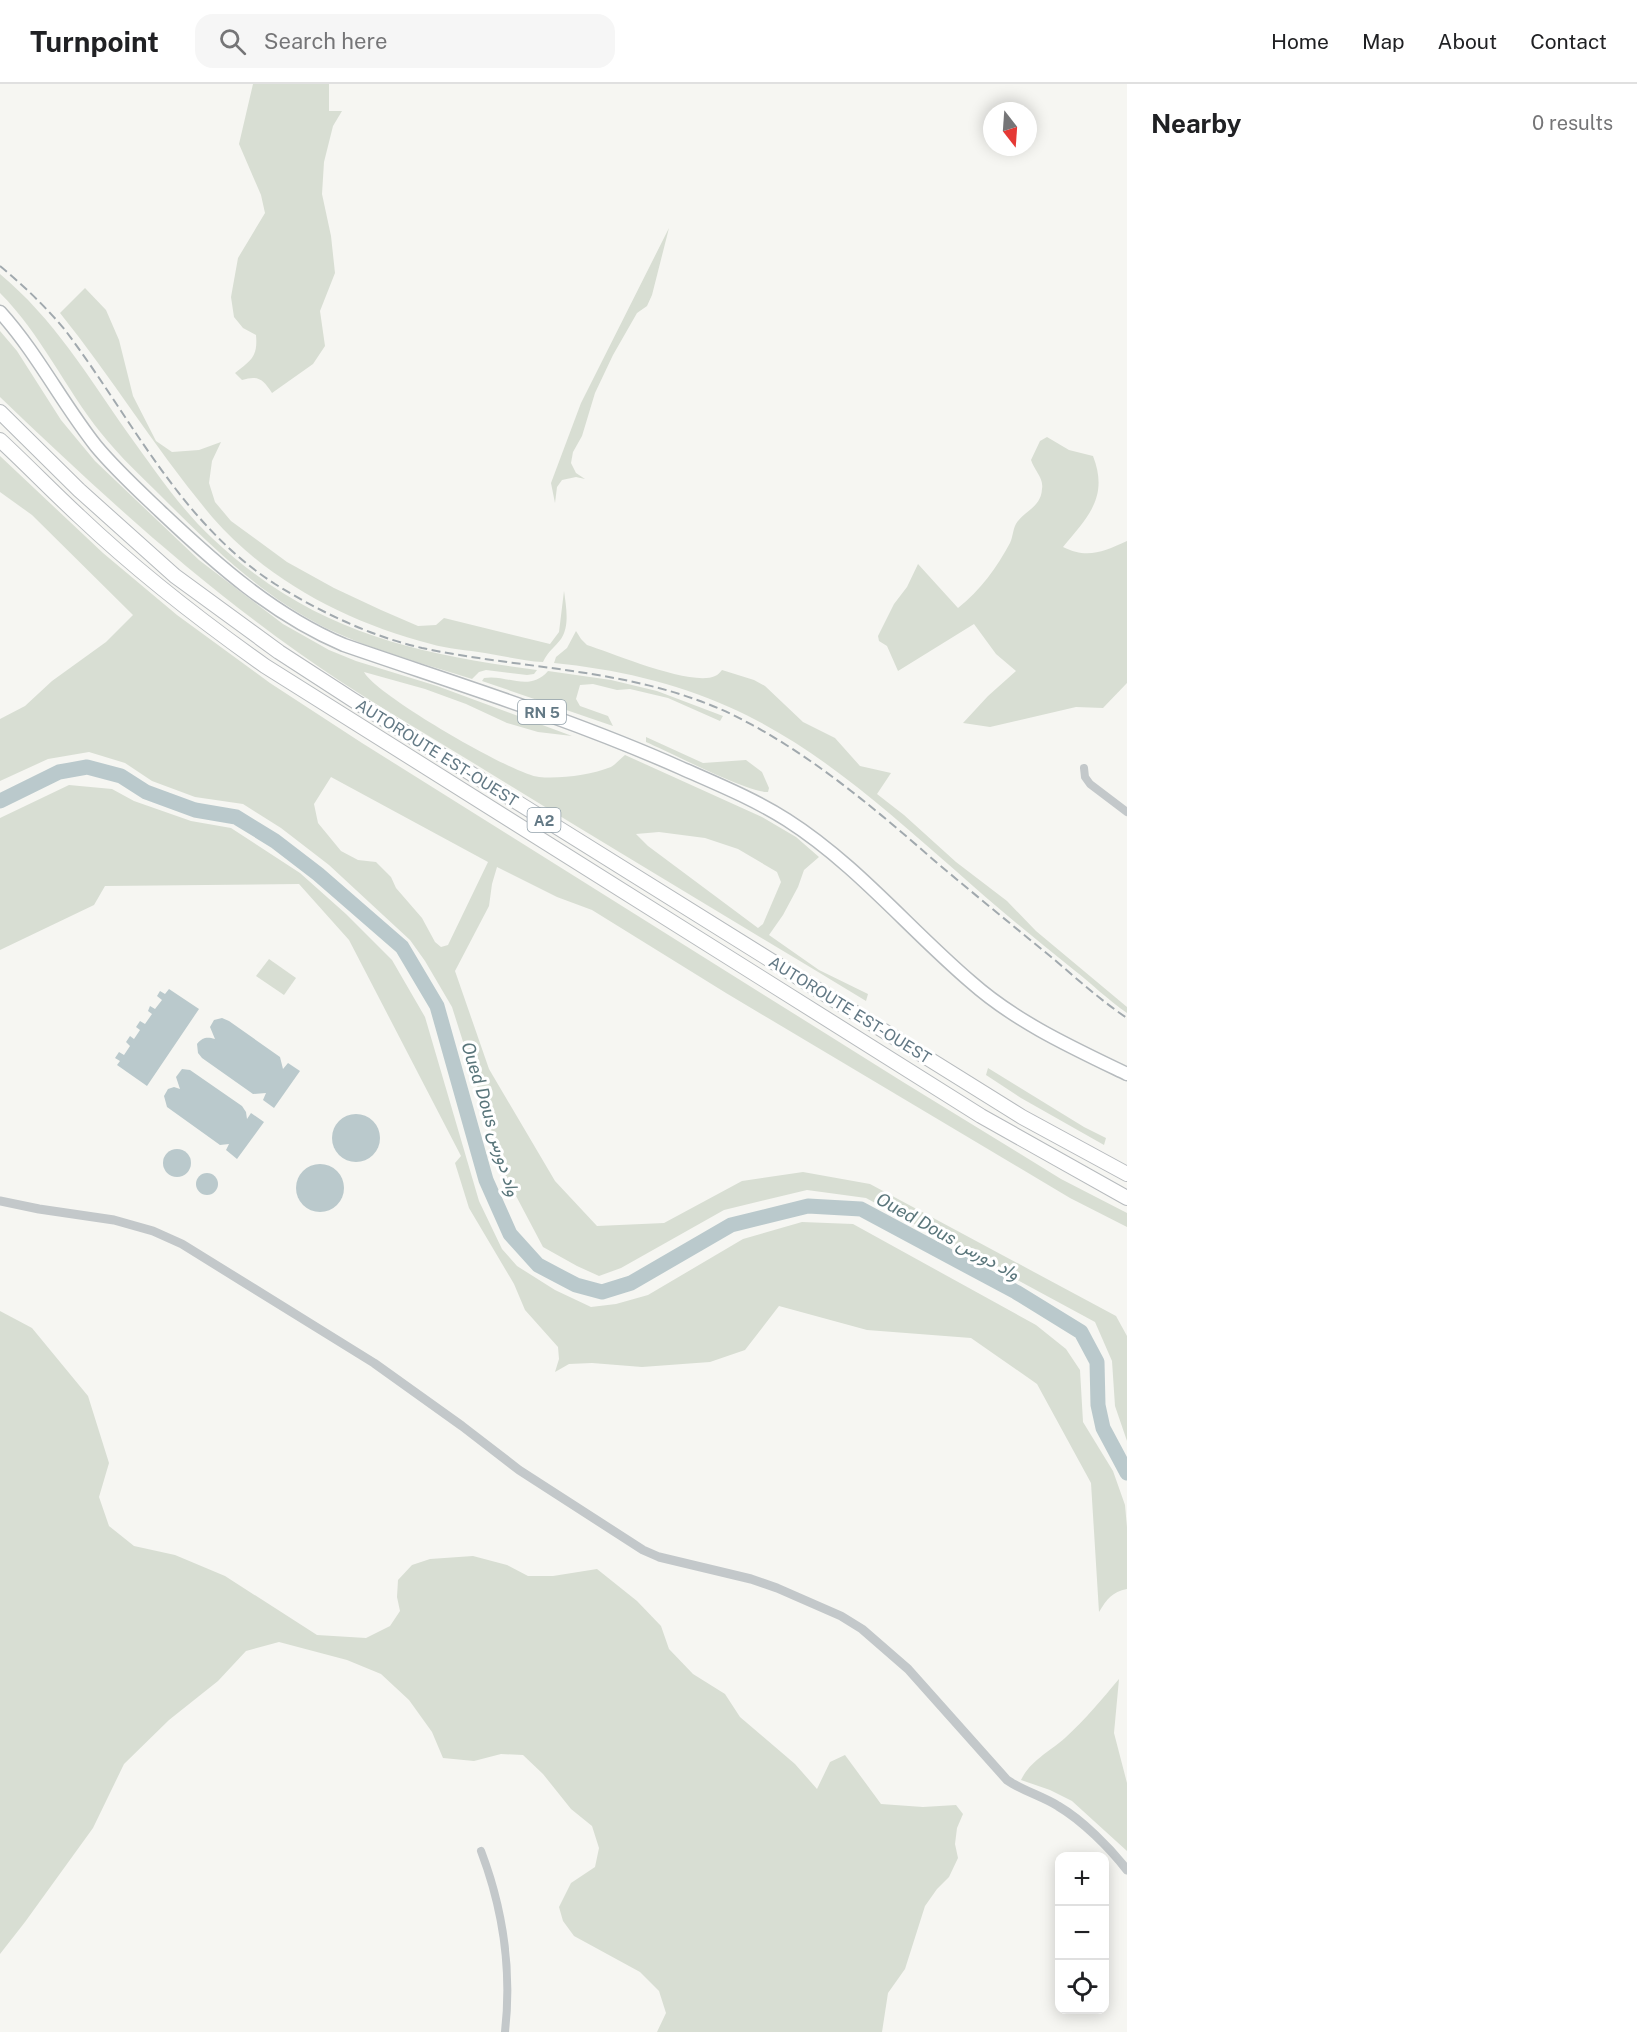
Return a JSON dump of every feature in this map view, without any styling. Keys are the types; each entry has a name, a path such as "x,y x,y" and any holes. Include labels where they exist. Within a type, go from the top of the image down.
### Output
{"highway":[{"name":"AUTOROUTE EST-OUEST","path":"0,412 79,490 176,576 279,652 363,707 1022,1118 1127,1174"},
{"name":"AUTOROUTE EST-OUEST","path":"0,440 80,517 183,607 265,666 981,1116 1127,1198"}],"main road":[{"name":"RN 5","path":"0,312 26,344 84,430 111,463 212,558 268,604 314,633 557,718 635,748 757,803 800,829 837,857 971,982 1008,1011 1127,1074"}],"street":[{"path":"1084,768 1085,777 1090,784 1127,812"},
{"path":"0,1201 114,1220 153,1231 182,1244 374,1363 519,1470 597,1518 643,1550 659,1557 751,1579 841,1616 862,1629 908,1669 1007,1780 1059,1806 1073,1816 1112,1851 1127,1870"},
{"path":"481,1851 491,1877 505,1934 508,1993 506,2032"}],"shaded area":[{"path":"253,84 329,84 329,111 342,111 333,126 324,162 322,194 331,236 335,273 320,311 325,346 313,364 272,393 260,379 242,380 235,373 252,357 256,348 256,335 243,328 234,317 231,297 238,258 265,213 261,195 239,144"},
{"path":"669,228 652,295 647,306 637,313 613,355 595,393 582,436 573,452 571,463 576,473 585,479 576,477 562,480 557,487 555,503 551,483 581,403"},
{"path":"0,274 37,309 53,329 178,501 212,538 249,569 286,595 324,616 363,632 403,645 446,655 537,670 534,674 527,675 486,670 479,672 472,679 336,633 296,612 255,583 217,551 108,442 28,326 0,293"},
{"path":"85,288 106,310 119,340 133,396 156,441 172,452 199,450 221,442 212,461 209,483 215,502 231,521 287,562 334,588 418,626 436,625 444,618 550,644 559,632 564,591 566,628 561,639 543,662 437,646 400,635 341,612 312,597 259,562 213,518 193,493 60,313"},
{"path":"0,331 17,351 61,420 95,461 199,560 283,624 329,650 356,661 437,686 572,736 538,732 507,723 466,704 425,689 364,672 393,698 475,749 524,773 539,777 575,776 603,770 613,766 625,755 762,817 796,837 819,857 804,870 783,915 769,935 819,970 868,994 866,1001 392,714 299,653 182,563 0,397","holes":["659,832 705,838 738,849 777,872 781,882 763,924 758,928 648,846 636,834"]},
{"path":"1047,437 1069,450 1093,456 1099,483 1097,495 1088,516 1063,547 1080,553 1095,553 1127,541 1127,683 1103,708 1076,707 990,727 963,723 1016,671 996,654 974,624 898,671 887,646 879,641 878,636 918,564 958,608 981,586 1005,552 1016,523 1039,500 1042,481 1031,460 1040,441"},
{"path":"0,456 103,553 177,615 270,683 903,1082 1061,1179 1127,1213 1127,1227 1070,1198 726,993 592,910 557,897 497,867 489,906 455,971 489,1069 555,1181 597,1226 664,1223 742,1181 803,1172 870,1184 1116,1316 1127,1336 1127,1441 1115,1406 1112,1361 1095,1322 866,1198 807,1190 724,1210 621,1268 599,1276 543,1247 506,1177 452,1007 410,940 329,865 281,828 243,804 195,797 152,781 125,763 89,752 48,759 0,781 0,719 25,706 52,681 106,642 133,615 32,515 0,492","holes":["331,777 488,862 448,945 441,947 435,942 422,918 396,888 391,877 376,862 358,860 341,851 318,823 314,804"]},
{"path":"576,631 587,645 671,673 704,678 716,676 722,670 754,680 765,686 803,722 835,738 860,766 891,773 877,794 956,862 1007,901 1036,931 1127,1007 1127,1013 1014,921 849,780 791,740 761,722 687,690 621,673 554,663 556,657 567,648"},
{"path":"548,671 611,680 657,691 723,716 720,721 668,698 630,689 617,690 593,684 580,685 576,699 580,706 608,716 613,726 482,681 484,678 493,677 533,681"},
{"path":"646,737 703,763 746,760 762,772 769,788 768,792 759,791 708,771 646,742"},
{"path":"69,785 112,789 134,801 191,821 231,828 300,873 346,914 392,960 425,1017 479,1201 502,1249 517,1266 555,1290 591,1307 616,1304 648,1295 743,1239 802,1222 853,1224 1036,1325 1066,1349 1080,1370 1083,1422 1113,1471 1125,1505 1127,1589 1110,1597 1099,1612 1091,1483 1037,1384 971,1338 867,1330 779,1306 745,1350 710,1362 642,1367 592,1363 569,1364 555,1372 559,1359 558,1347 525,1310 514,1284 469,1208 455,1163 461,1156 349,940 299,884 105,886 94,905 0,950 0,818"},
{"path":"269,959 296,978 284,995 256,976"},
{"path":"169,989 199,1009 147,1086 117,1065 120,1061 115,1058 119,1052 124,1055 130,1046 126,1042 130,1036 134,1039 140,1030 136,1027 140,1021 145,1024 152,1014 148,1011 150,1006 155,1009 162,1000 157,996 160,991 165,994"},
{"path":"222,1018 280,1057 283,1069 288,1063 300,1071 274,1108 263,1100 266,1093 253,1094 198,1053 197,1044 201,1040 215,1039 210,1027 214,1020"},
{"path":"988,1068 1106,1138 1104,1145 1021,1098 986,1075"},
{"path":"182,1069 190,1070 242,1106 247,1119 251,1113 264,1122 237,1159 226,1150 229,1144 220,1145 167,1107 164,1096 168,1089 174,1087 180,1089 176,1077"},
{"path":"356,1114 373,1121 380,1138 373,1155 356,1162 339,1155 332,1138 339,1121"},
{"path":"177,1149 187,1153 191,1163 187,1173 177,1177 167,1173 163,1163 167,1153"},
{"path":"315,1164 325,1164 337,1171 344,1183 344,1193 337,1205 325,1212 315,1212 300,1201 296,1193 296,1183 307,1168"},
{"path":"207,1173 215,1176 218,1184 215,1192 207,1195 199,1192 196,1184 199,1176"},
{"path":"0,1311 32,1328 88,1396 109,1463 99,1497 109,1526 134,1546 175,1555 225,1576 317,1635 366,1638 390,1626 400,1611 397,1597 398,1580 412,1565 430,1559 473,1556 507,1565 528,1576 553,1576 597,1569 637,1601 661,1626 669,1649 693,1674 725,1694 740,1717 795,1764 817,1789 830,1762 845,1755 881,1804 923,1807 956,1805 963,1814 957,1828 955,1844 958,1858 949,1877 925,1906 905,1969 888,1993 882,2032 657,2032 666,2013 659,1991 640,1972 574,1936 563,1921 559,1907 571,1883 595,1867 599,1848 592,1826 571,1809 543,1774 523,1755 501,1754 474,1761 443,1758 432,1732 409,1700 381,1674 347,1660 279,1642 246,1651 218,1681 169,1720 124,1764 93,1828 0,1954"},
{"path":"1119,1679 1114,1733 1127,1783 1127,1851 1072,1801 1021,1780 1035,1762 1079,1724"}],"waterway":[{"name":"Oued Dous واد دورس","path":"0,801 59,772 87,767 121,776 146,792 195,810 236,817 275,841 318,874 402,947 437,1006 486,1180 510,1234 538,1265 576,1285 602,1292 631,1283 731,1225 808,1206 861,1209 1016,1292 1081,1332 1097,1362 1098,1405 1103,1428 1127,1473"}],"railway":[{"path":"0,266 65,330 184,500 211,531 241,559 275,584 346,622 403,643 461,655 579,672 656,687 731,714 786,745 838,781 1107,1004 1127,1018"}]}
